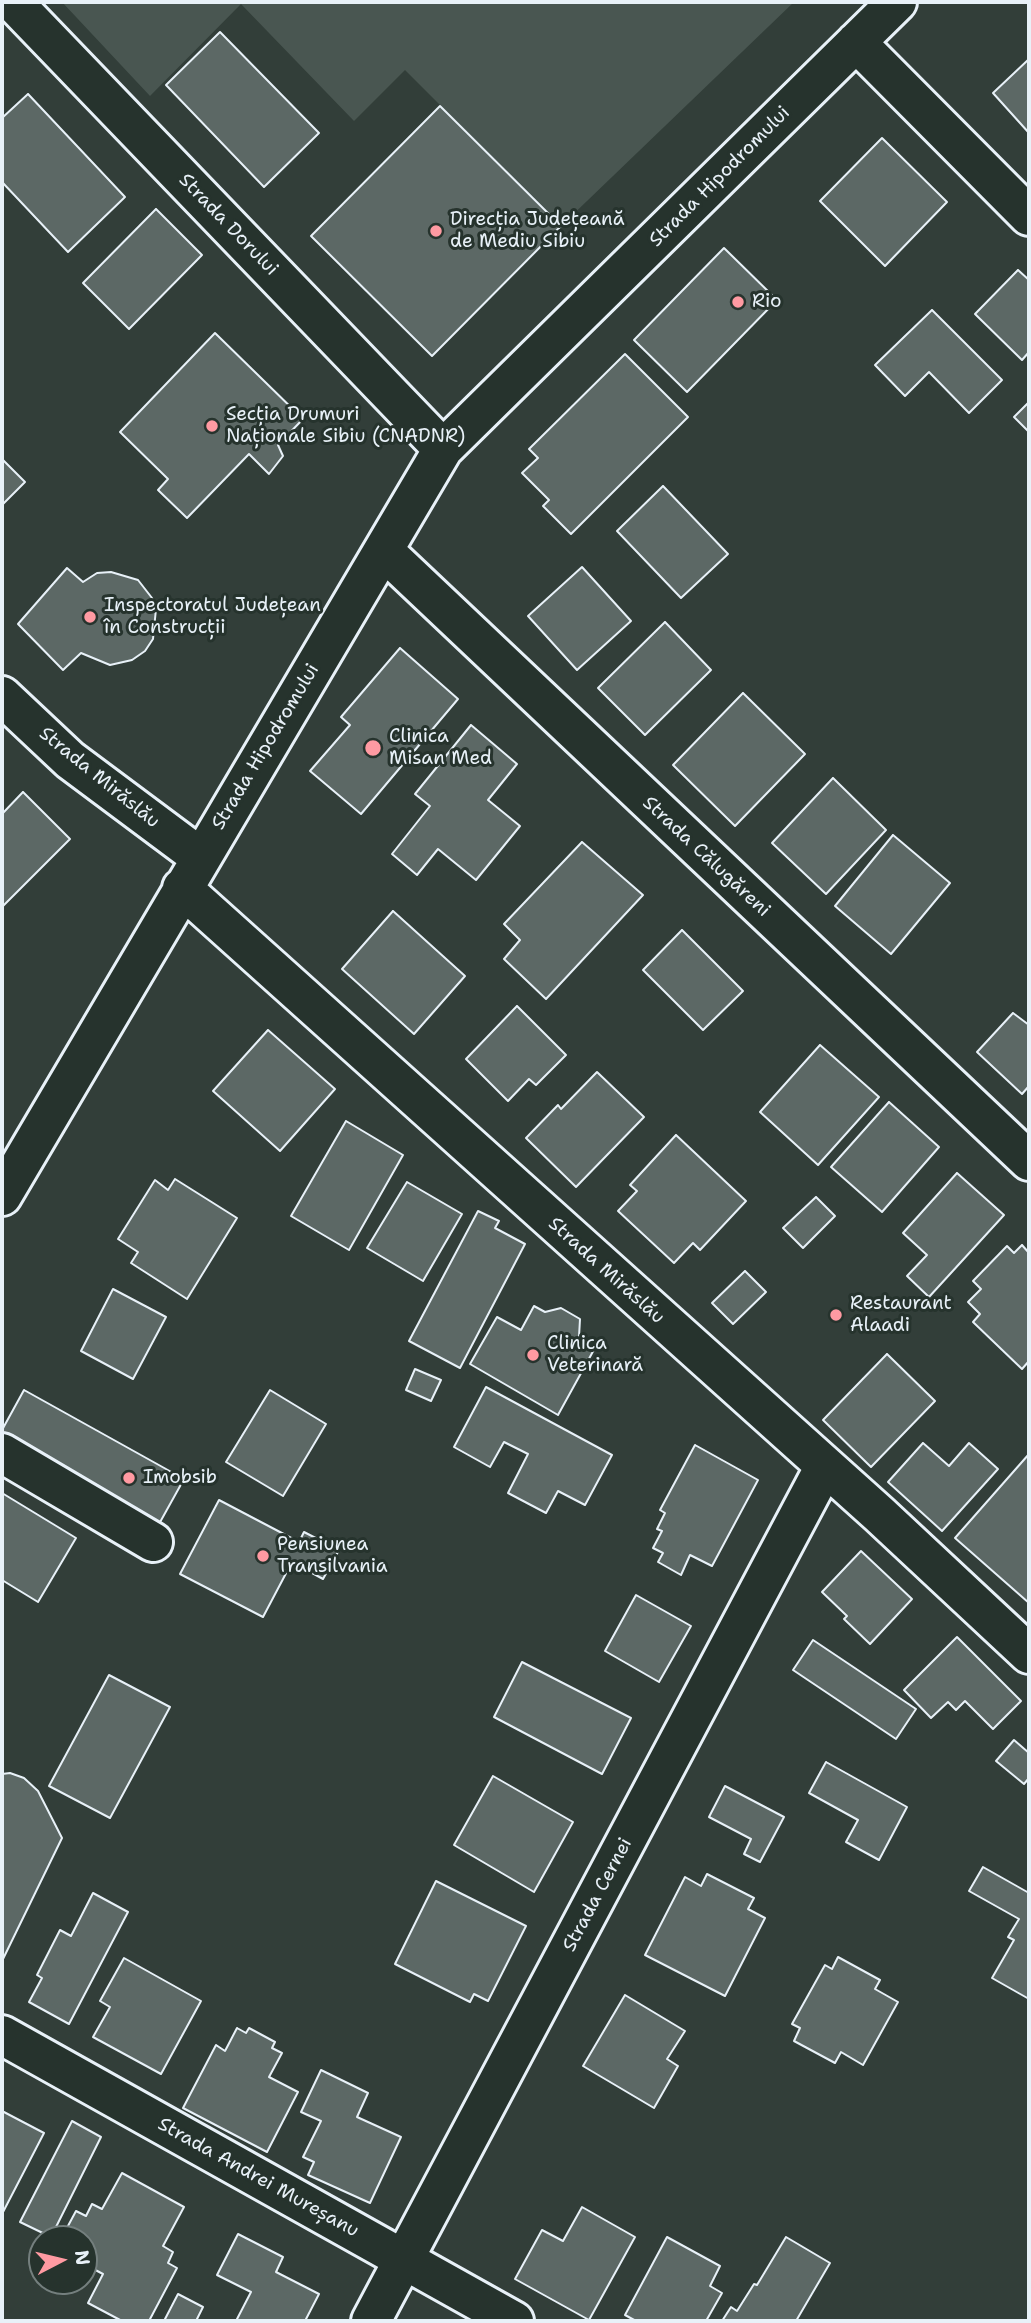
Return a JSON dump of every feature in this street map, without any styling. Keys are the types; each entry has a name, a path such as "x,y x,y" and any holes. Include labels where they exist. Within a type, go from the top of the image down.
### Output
{"street":[{"name":"Strada Dorului","path":"13,2 443,449"},
{"name":"Strada Hipodromului","path":"2,1196 443,449 897,2"},
{"path":"856,42 1029,216"},
{"name":"Strada Călugăreni","path":"384,551 1029,1161"},
{"name":"Strada Mirăslău","path":"2,696 824,1468 879,1514 1029,1654"},
{"path":"2,1453 153,1542"},
{"name":"Strada Cernei","path":"370,2321 405,2260 824,1468"},
{"name":"Strada Andrei Mureșanu","path":"2,2035 514,2321"}],"shaded area":[{"path":"62,2 794,2 561,226 405,70 354,121 241,4 150,96"}],"building":[{"path":"220,32 319,133 264,187 166,85"},
{"path":"1029,59 1029,133 993,93"},
{"path":"28,94 125,197 68,252 2,182 2,118"},
{"name":"Direcția Județeană de Mediu Sibiu","path":"440,106 561,226 432,356 311,236"},
{"path":"882,138 947,202 885,266 820,201"},
{"path":"156,209 202,255 129,329 83,283"},
{"path":"724,248 777,300 687,392 634,340"},
{"path":"1018,270 1029,280 1029,352 1022,360 975,314"},
{"path":"932,310 1002,380 969,413 929,372 905,396 875,365"},
{"name":"Secția Drumuri Naționale Sibiu (CNADNR)","path":"215,333 303,419 278,445 283,456 269,474 249,454 187,518 158,490 168,479 120,432"},
{"path":"625,354 688,417 571,534 543,506 549,500 522,473 538,458 529,449"},
{"path":"1029,402 1029,432 1014,417"},
{"path":"2,459 25,482 2,505"},
{"path":"663,486 728,554 681,598 617,531"},
{"path":"582,567 631,621 577,670 528,616"},
{"name":"Inspectoratul Județean în Construcții","path":"67,568 83,582 97,573 111,572 138,580 152,598 156,609 153,639 145,651 132,660 110,665 81,653 63,670 18,624"},
{"path":"665,622 711,670 645,735 598,688"},
{"name":"Clinica Misan Med","path":"400,648 458,699 361,814 310,771 350,725 341,717"},
{"path":"743,693 805,754 735,826 673,765"},
{"path":"471,725 517,764 488,800 520,826 476,880 438,849 417,875 392,854 430,806 415,794"},
{"path":"833,778 886,830 826,894 772,843"},
{"path":"23,792 70,839 2,907 2,814"},
{"path":"893,835 950,883 891,954 835,906"},
{"path":"582,842 643,895 546,999 504,959 520,940 504,924"},
{"path":"393,911 465,976 414,1034 342,969"},
{"path":"682,930 743,991 703,1030 643,970"},
{"path":"517,1006 566,1055 536,1085 529,1079 508,1101 466,1059"},
{"path":"1013,1013 1029,1025 1029,1086 1022,1094 977,1052"},
{"path":"268,1030 335,1089 280,1151 213,1091"},
{"path":"820,1045 879,1097 818,1165 760,1112"},
{"path":"597,1072 644,1117 576,1187 526,1138 558,1105 561,1109"},
{"path":"889,1102 939,1147 882,1212 831,1167"},
{"path":"346,1121 403,1155 349,1250 291,1216"},
{"path":"676,1135 746,1201 700,1250 693,1243 674,1263 618,1211 637,1191 630,1185"},
{"path":"957,1173 1004,1215 929,1297 907,1276 927,1255 903,1233"},
{"path":"175,1179 237,1218 187,1299 131,1263 138,1252 118,1239 155,1180 168,1190"},
{"path":"407,1182 462,1214 423,1281 367,1248"},
{"path":"816,1197 835,1216 803,1248 783,1228"},
{"path":"478,1211 499,1221 495,1228 525,1244 460,1368 409,1341"},
{"path":"1022,1245 1029,1253 1029,1361 1022,1369 973,1322 980,1314 968,1302 981,1289 973,1281 1007,1246 1014,1253"},
{"path":"745,1271 766,1292 733,1324 712,1303"},
{"path":"113,1289 166,1317 133,1379 81,1351"},
{"name":"Clinica Veterinară","path":"534,1306 545,1312 561,1308 580,1319 579,1337 596,1346 558,1415 470,1364 497,1317 521,1330"},
{"path":"887,1354 935,1401 871,1467 823,1420"},
{"path":"415,1369 441,1380 431,1401 406,1390"},
{"path":"486,1387 612,1455 585,1505 558,1491 546,1513 508,1493 528,1454 504,1442 490,1467 454,1447"},
{"path":"24,1390 184,1479 159,1524 2,1437 2,1430"},
{"path":"270,1390 326,1424 283,1496 226,1462"},
{"path":"923,1443 949,1466 969,1443 998,1469 942,1531 888,1482"},
{"path":"695,1445 758,1480 712,1566 690,1555 681,1575 658,1562 663,1553 653,1548 662,1531 657,1529 665,1513 660,1510"},
{"path":"1029,1454 1029,1603 955,1538"},
{"path":"2,1493 76,1538 38,1602 2,1580"},
{"name":"Pensiunea Transilvania","path":"219,1500 299,1542 304,1532 339,1550 323,1579 292,1562 263,1617 180,1574"},
{"path":"861,1551 912,1599 870,1644 844,1619 847,1616 822,1592"},
{"path":"636,1595 691,1626 659,1682 605,1651"},
{"path":"957,1637 1021,1701 993,1729 965,1701 956,1710 948,1702 931,1718 904,1690"},
{"path":"813,1640 916,1709 896,1739 793,1670"},
{"path":"522,1662 631,1718 602,1774 494,1717"},
{"path":"109,1675 170,1707 110,1818 49,1786"},
{"path":"1014,1740 1029,1753 1029,1778 1024,1784 996,1761"},
{"path":"826,1762 907,1807 879,1860 846,1842 858,1820 809,1793"},
{"path":"10,1773 24,1778 38,1791 62,1838 3,1959 2,1774"},
{"path":"493,1776 573,1822 534,1892 454,1845"},
{"path":"725,1786 784,1817 760,1862 744,1854 751,1839 709,1817"},
{"path":"983,1867 1029,1893 1029,1999 992,1978 1014,1940 1008,1937 1019,1919 969,1891"},
{"path":"707,1874 754,1898 748,1909 765,1918 725,1996 645,1955 685,1877 701,1886"},
{"path":"436,1881 526,1926 488,2001 474,1994 470,2002 395,1964"},
{"path":"93,1893 128,1912 69,2024 29,2002 42,1978 37,1975 60,1930 71,1936"},
{"path":"838,1957 880,1980 875,1989 898,2002 863,2065 841,2052 835,2063 794,2041 800,2028 792,2024 825,1965 832,1969"},
{"path":"124,1958 201,2001 161,2074 93,2037 110,2007 100,2001"},
{"path":"625,1995 685,2031 667,2059 678,2066 654,2108 583,2066"},
{"path":"237,2028 246,2033 249,2028 275,2042 272,2048 282,2053 269,2077 298,2092 267,2152 183,2108 216,2045 225,2051"},
{"path":"321,2070 368,2093 357,2117 401,2137 370,2203 308,2175 314,2162 303,2157 321,2121 301,2112"},
{"path":"2,2111 44,2133 2,2214"},
{"path":"72,2121 101,2137 57,2225 28,2226 20,2222"},
{"path":"122,2173 184,2207 163,2246 173,2252 168,2263 177,2268 149,2321 122,2321 88,2303 92,2295 98,2295 98,2284 103,2274 98,2271 98,2225 68,2225 76,2211 86,2216 92,2204 102,2209"},
{"path":"582,2207 635,2237 589,2320 515,2279 542,2230 563,2241"},
{"path":"238,2234 283,2257 276,2272 319,2294 305,2321 236,2321 251,2292 217,2275"},
{"path":"667,2237 720,2266 710,2286 722,2293 706,2321 636,2321 625,2315"},
{"path":"786,2237 830,2263 796,2321 722,2321 731,2307 737,2311 754,2284 757,2285"},
{"path":"178,2294 203,2307 196,2321 164,2321"}],"place":[{"name":"Direcția Județeană de Mediu Sibiu","path":"436,231"},
{"name":"Rio","path":"738,302"},
{"name":"Secția Drumuri Naționale Sibiu (CNADNR)","path":"212,426"},
{"name":"Inspectoratul Județean în Construcții","path":"90,617"},
{"name":"Clinica Misan Med","path":"373,748"},
{"name":"Restaurant Alaadi","path":"836,1315"},
{"name":"Clinica Veterinară","path":"533,1355"},
{"name":"Imobsib","path":"129,1478"},
{"name":"Pensiunea Transilvania","path":"263,1556"}]}
